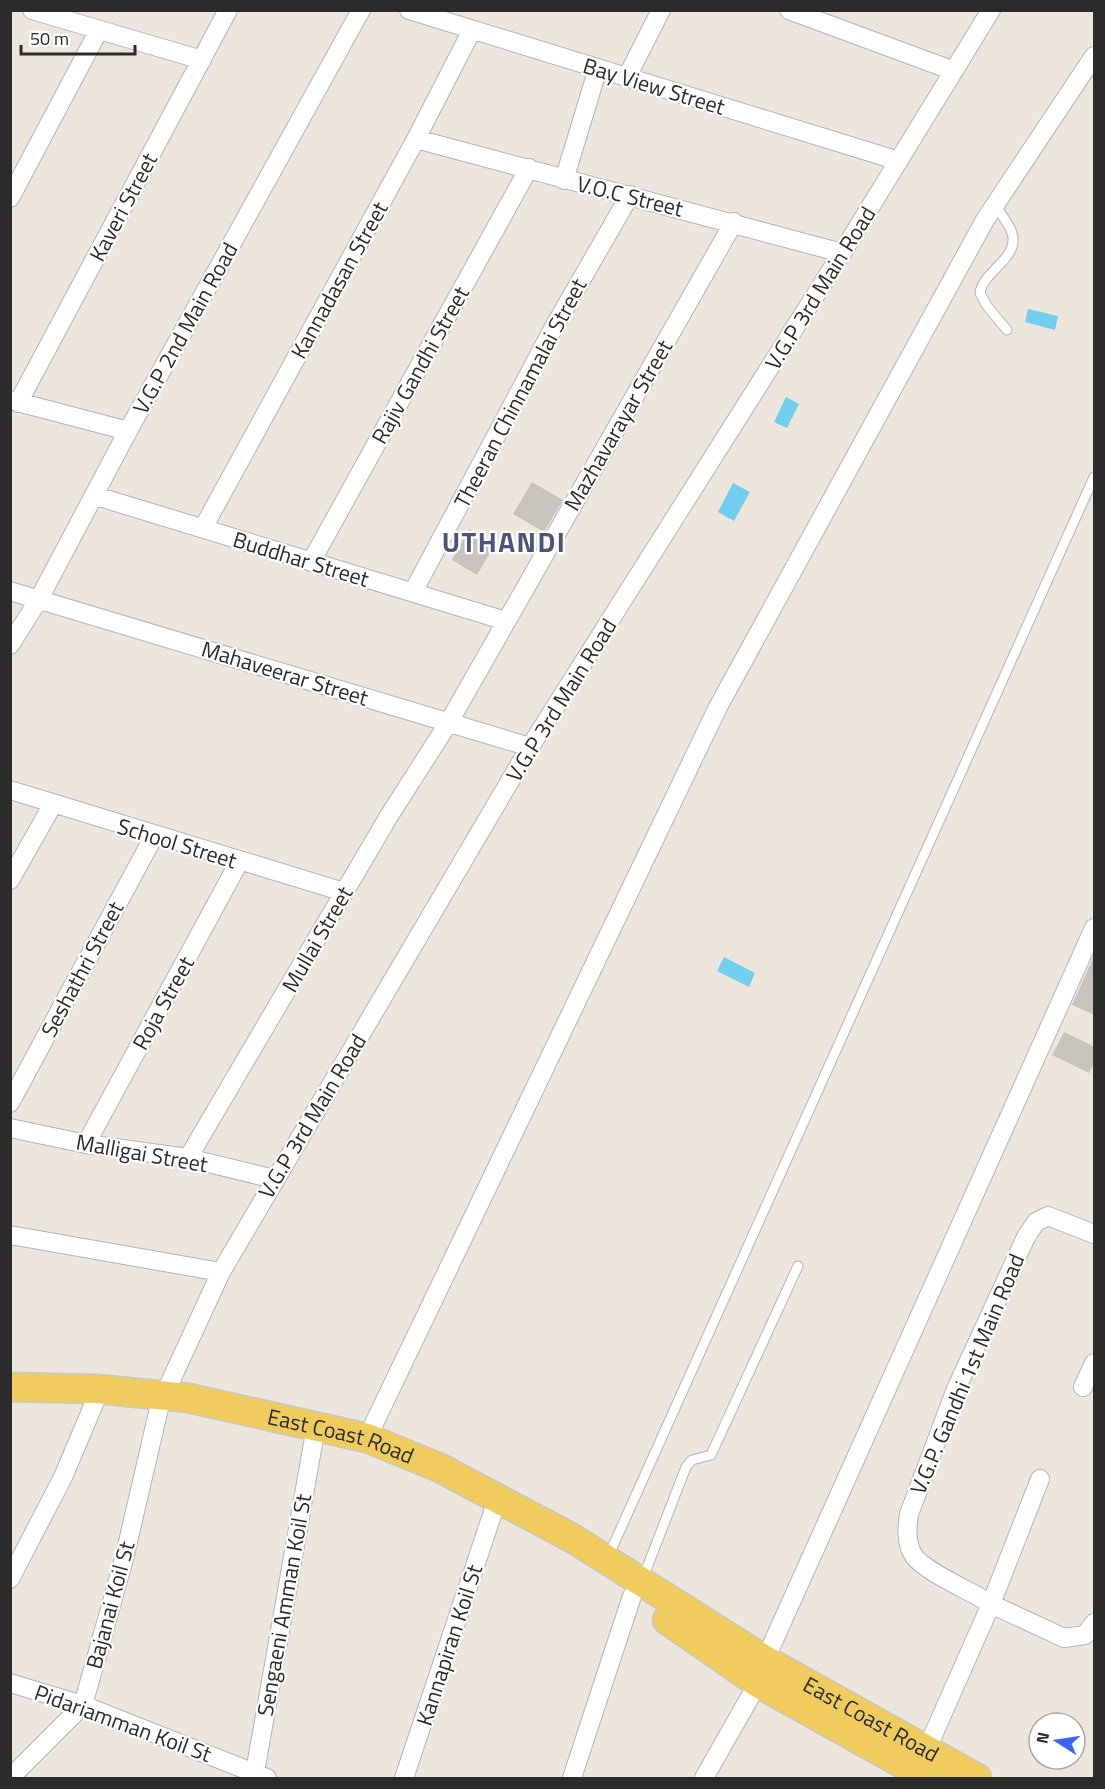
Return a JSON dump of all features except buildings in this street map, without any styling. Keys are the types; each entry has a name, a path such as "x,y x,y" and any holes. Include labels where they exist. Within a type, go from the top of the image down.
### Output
{"main road":[{"name":"East Coast Road","path":"10,1387 162,1400 314,1438 361,1452 432,1480 636,1589 762,1672 927,1765 977,1779"},
{"name":"East Coast Road","path":"10,1396 162,1400 188,1398 367,1438 440,1468 607,1558 636,1589"}],"street":[{"path":"32,10 202,60"},
{"name":"Kaveri Street","path":"14,401 228,10"},
{"name":"V.G.P 2nd Main Road","path":"10,645 39,599 96,496 128,431 361,10"},
{"name":"Bay View Street","path":"409,10 899,161"},
{"path":"627,77 662,10"},
{"path":"789,10 954,71"},
{"name":"V.G.P 3rd Main Road","path":"162,1400 221,1272 530,747 842,254 990,10"},
{"path":"10,198 99,30"},
{"name":"Kannadasan Street","path":"202,528 416,139 472,30"},
{"path":"367,1438 718,707 995,205 1095,56"},
{"path":"564,180 598,68"},
{"name":"V.O.C Street","path":"416,139 529,168 564,180 734,222 842,254"},
{"name":"Rajiv Gandhi Street","path":"311,562 529,168"},
{"name":"Theeran Chinnamalai Street","path":"412,592 554,327 630,195"},
{"name":"Mazhavarayar Street","path":"449,722 734,222"},
{"path":"14,401 128,431"},
{"name":"Buddhar Street","path":"96,496 507,621"},
{"name":"Mahaveerar Street","path":"10,591 530,747"},
{"name":"Mullai Street","path":"188,1158 344,892 449,722"},
{"name":"School Street","path":"10,790 239,862 344,892"},
{"path":"10,880 53,804"},
{"name":"Seshathri Street","path":"10,1103 154,836"},
{"name":"Roja Street","path":"86,1144 239,862"},
{"path":"705,1779 762,1672 1095,928"},
{"name":"Malligai Street","path":"10,1128 86,1144 188,1158 274,1179"},
{"name":"V.G.P. Gandhi 1st Main Road","path":"991,1604 934,1572 913,1556 907,1530 909,1514 956,1389 1026,1237 1036,1222 1048,1216 1095,1234"},
{"path":"10,1220 45,1241"},
{"path":"10,1235 221,1272"},
{"path":"1083,1387 1095,1363"},
{"path":"10,1579 17,1550 63,1477 96,1399"},
{"name":"Bajanai Koil St","path":"10,1778 83,1705 124,1559 162,1400"},
{"name":"Sengaeni Amman Koil St","path":"262,1777 314,1438"},
{"path":"927,1765 1040,1479"},
{"name":"Kannapiran Koil St","path":"404,1779 493,1512"},
{"path":"572,1779 636,1589"},
{"path":"991,1604 1064,1638 1085,1635 1095,1623"},
{"name":"Pidariamman Koil St","path":"10,1683 83,1705 262,1777"}],"lane":[{"path":"995,205 1012,232 1013,240 1009,253 984,282 980,293 987,306 1007,330"},
{"path":"607,1558 1095,477"},
{"path":"636,1589 686,1467 692,1460 711,1455 798,1266"}],"water":[{"path":"1028,309 1058,316 1055,330 1025,322"},
{"path":"786,397 799,404 787,428 774,422"},
{"path":"733,483 750,492 734,521 718,512"},
{"path":"724,957 755,973 749,987 717,971"}],"district":[{"name":"UTHANDI","path":"504,541"}]}
